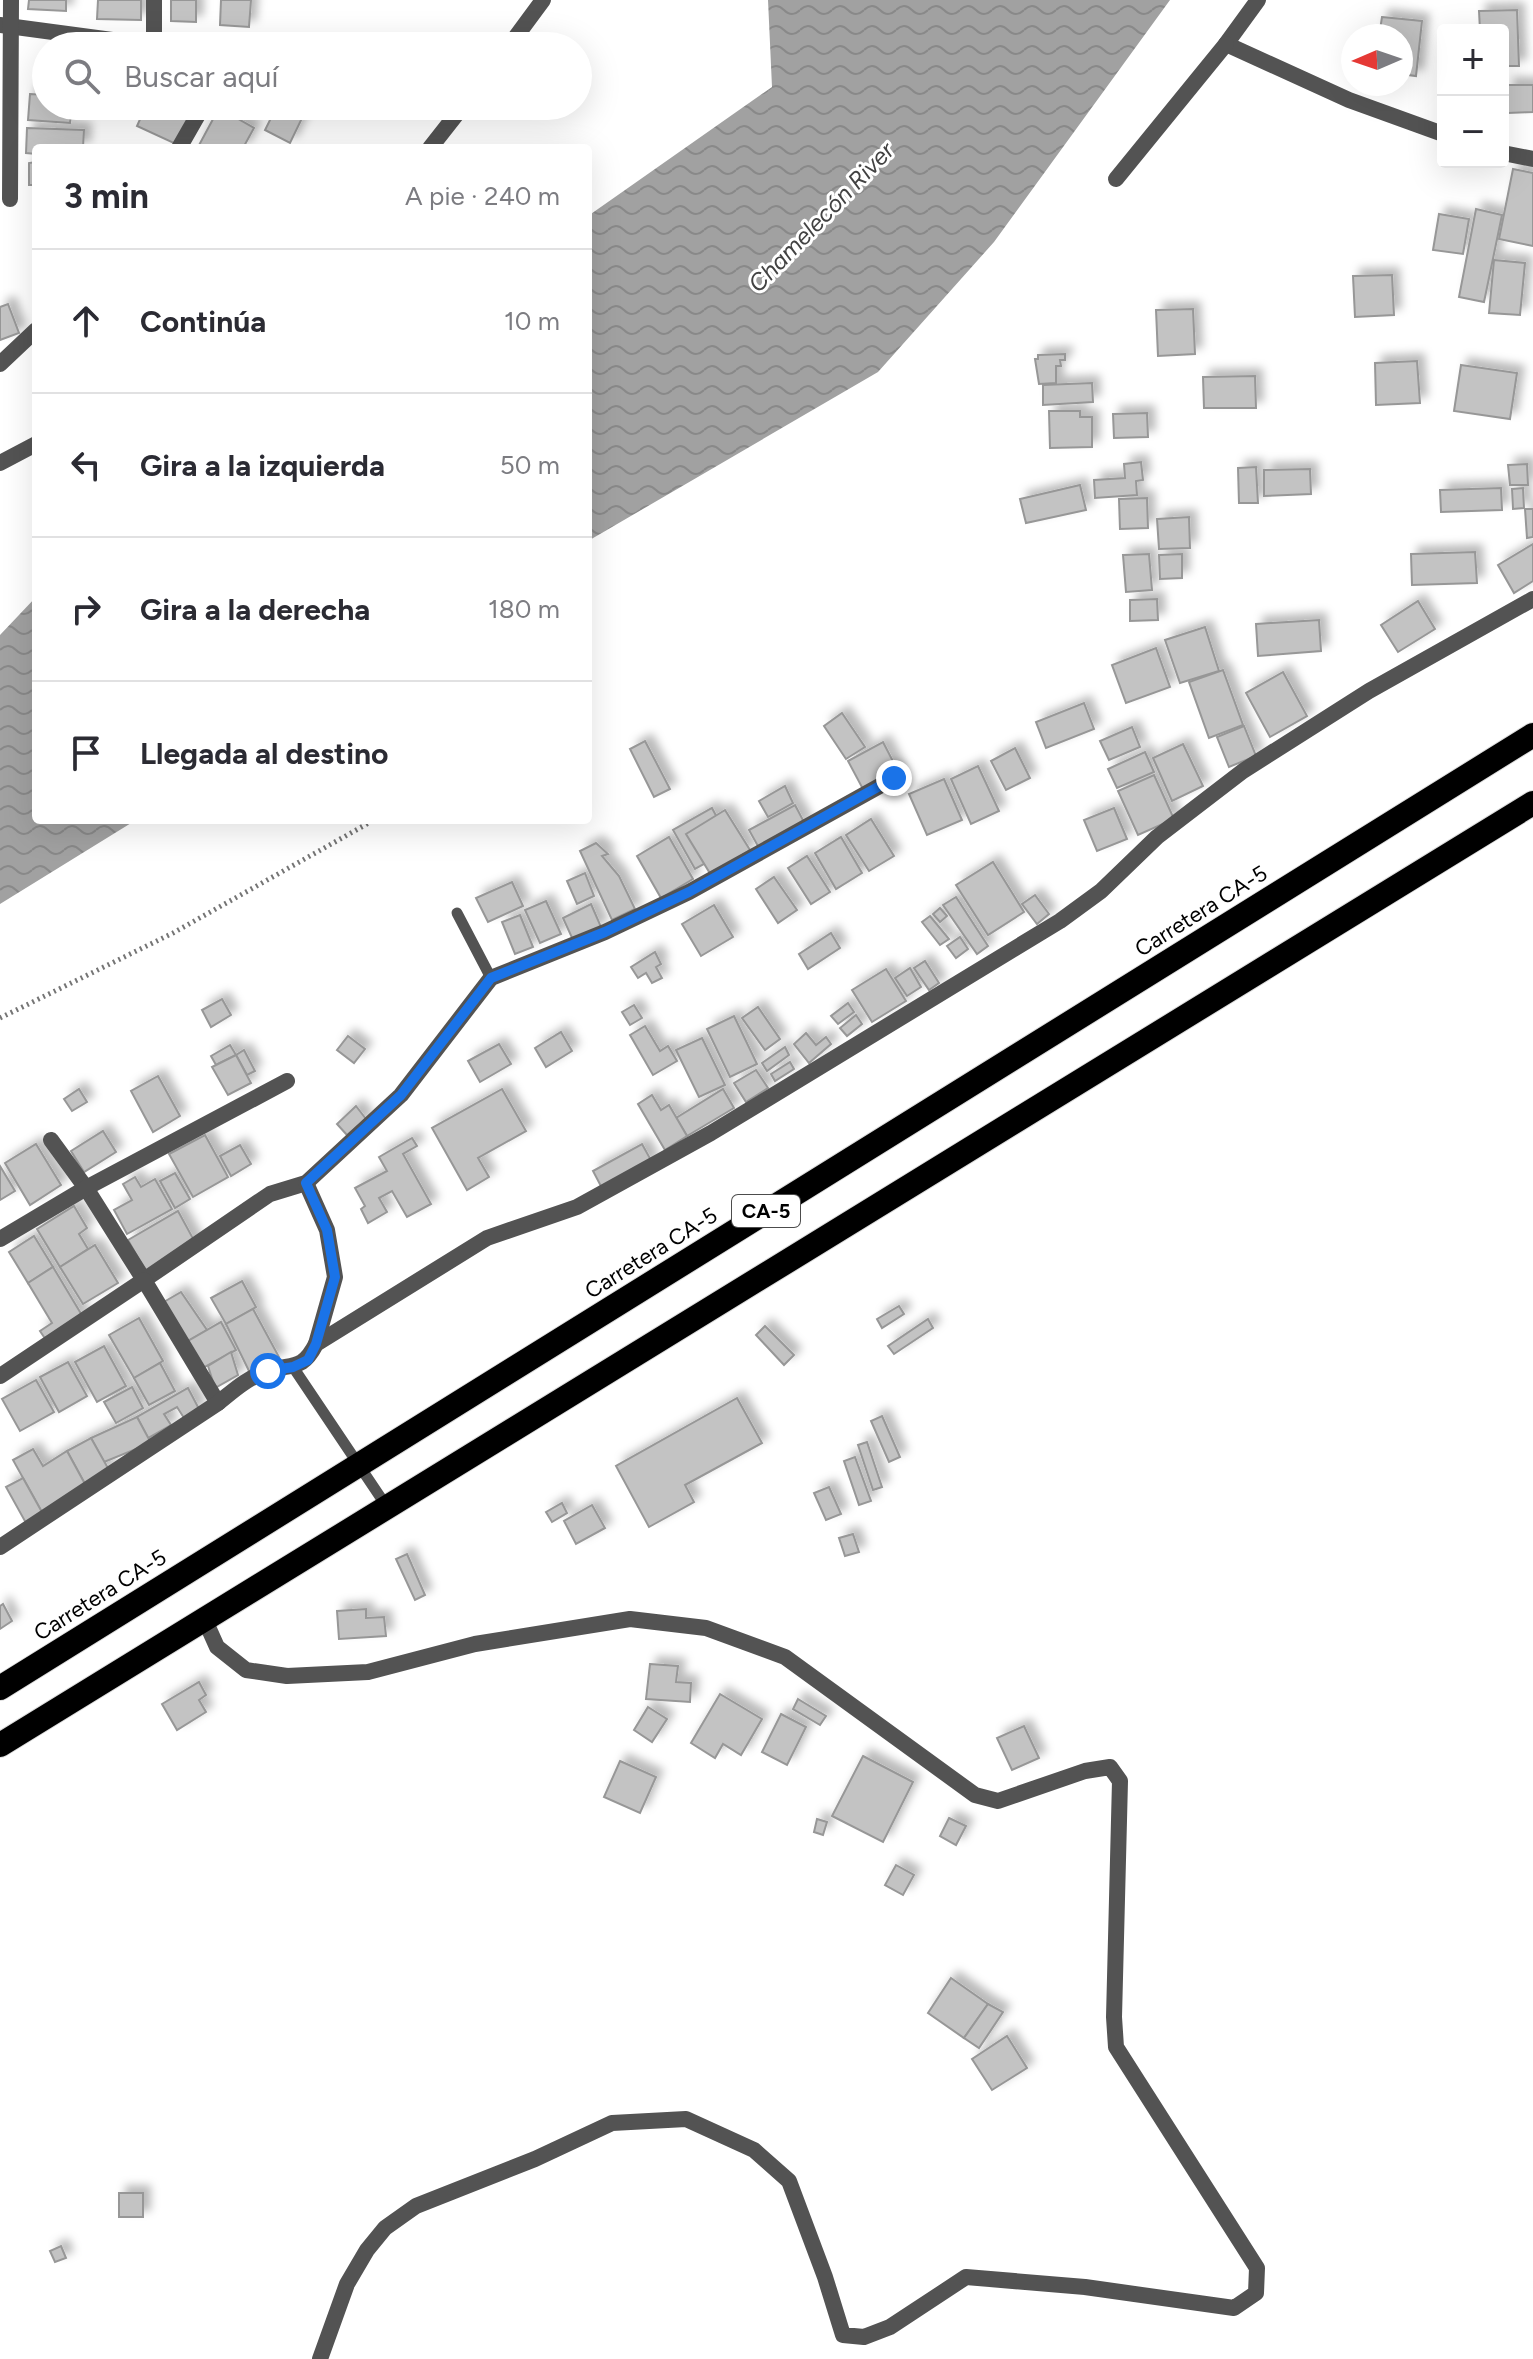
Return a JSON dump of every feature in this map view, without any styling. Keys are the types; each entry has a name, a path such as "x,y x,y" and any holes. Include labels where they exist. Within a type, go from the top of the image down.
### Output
{"highway":[{"name":"Carretera CA-5","path":"0,1688 1533,735"},
{"name":"CA-5","path":"0,1745 1533,806"}],"street":[{"path":"10,199 6,25 11,0"},
{"path":"154,0 155,32"},
{"path":"519,32 543,0"},
{"path":"1116,179 1258,0"},
{"path":"6,25 56,32"},
{"path":"1226,44 1349,100 1437,132"},
{"path":"181,144 195,120"},
{"path":"433,144 452,120"},
{"path":"1509,154 1533,159"},
{"path":"0,364 32,334"},
{"path":"0,463 32,446"},
{"path":"316,1344 487,1238 577,1207 711,1133 1060,921 1101,891 1157,837 1243,771 1369,691 1533,599"},
{"path":"0,1376 270,1194 306,1183 401,1095 491,978 605,932 689,892 894,778"},
{"path":"0,1239 86,1188 287,1081"},
{"path":"51,1140 86,1188 218,1403"},
{"path":"0,1547 218,1403 244,1382 268,1371 293,1367 308,1360 316,1344 335,1277 327,1230 306,1183"},
{"path":"204,1618 217,1647 246,1670 287,1676 368,1672 475,1644 630,1619 706,1628 785,1657 975,1795 998,1801 1085,1771 1110,1767 1120,1781 1114,2017 1116,2047 1257,2268 1256,2293 1234,2308 1085,2287 966,2277 890,2327 864,2337 843,2335 789,2181 754,2150 686,2119 612,2123 535,2159 416,2206 385,2228 367,2250 347,2284 320,2359"}],"lane":[{"path":"457,913 491,978"},
{"path":"293,1367 387,1507"}],"path":[{"path":"0,1018 173,933 367,824"}],"water":[{"name":"Chamelecón River","path":"768,0 1170,0 994,242 878,372 592,539 592,213 772,87"},
{"path":"32,601 32,824 130,824 0,904 0,635"}],"building":[{"path":"29,0 66,0 66,11 28,9"},
{"path":"98,0 141,0 141,20 97,19"},
{"path":"171,0 196,0 196,22 171,21"},
{"path":"221,0 251,0 249,27 220,25"},
{"path":"1517,10 1519,66 1509,66 1509,24 1480,24 1479,11"},
{"path":"1382,17 1422,21 1416,76 1413,76 1413,24 1381,24"},
{"path":"1509,85 1533,85 1533,112 1509,113"},
{"path":"30,94 32,120 70,120 70,123 28,120"},
{"path":"140,120 188,120 178,144 137,126"},
{"path":"213,120 240,120 254,128 245,144 200,144"},
{"path":"270,120 301,120 290,143 265,130"},
{"path":"27,128 84,130 83,144 32,144 32,154 26,153"},
{"path":"29,163 32,163 32,185 29,185"},
{"path":"1513,169 1533,173 1533,246 1499,239"},
{"path":"1476,209 1502,215 1484,302 1459,297"},
{"path":"1439,214 1469,219 1463,254 1433,250"},
{"path":"1494,260 1525,263 1520,315 1489,313"},
{"path":"1392,275 1394,315 1355,317 1353,276"},
{"path":"8,304 19,333 0,340 0,307"},
{"path":"1193,309 1195,354 1158,356 1156,310"},
{"path":"1065,354 1065,360 1060,360 1061,366 1056,366 1056,383 1039,384 1035,359 1038,355"},
{"path":"1417,361 1420,403 1376,405 1375,363"},
{"path":"1461,365 1517,373 1510,419 1454,411"},
{"path":"1255,376 1256,408 1204,408 1203,377"},
{"path":"1092,383 1093,402 1043,405 1043,385"},
{"path":"1049,411 1080,411 1080,417 1092,417 1092,447 1050,448"},
{"path":"1147,413 1148,437 1114,438 1113,414"},
{"path":"1141,462 1143,480 1136,481 1137,495 1095,498 1094,480 1125,478 1124,464"},
{"path":"1527,464 1528,485 1510,485 1508,465"},
{"path":"1256,467 1258,503 1239,503 1238,468"},
{"path":"1310,469 1311,494 1264,496 1264,470"},
{"path":"1080,485 1086,510 1026,523 1020,499"},
{"path":"1501,488 1502,510 1441,512 1440,490"},
{"path":"1523,488 1524,508 1513,509 1512,489"},
{"path":"1147,498 1148,528 1120,529 1119,499"},
{"path":"1525,509 1533,509 1533,537 1527,538"},
{"path":"1189,517 1190,548 1159,549 1157,519"},
{"path":"1533,544 1533,581 1514,593 1498,565"},
{"path":"1475,552 1477,583 1412,585 1411,554"},
{"path":"1149,554 1152,590 1126,592 1123,555"},
{"path":"1182,554 1182,578 1160,579 1159,555"},
{"path":"1157,599 1158,620 1130,621 1130,600"},
{"path":"1418,601 1435,629 1398,652 1381,625"},
{"path":"1319,620 1321,651 1258,656 1256,624"},
{"path":"1205,627 1219,671 1180,683 1165,640"},
{"path":"1156,648 1170,687 1126,703 1112,665"},
{"path":"1223,670 1243,725 1209,738 1189,682"},
{"path":"1283,672 1307,716 1270,737 1246,693"},
{"path":"1084,703 1094,729 1046,748 1036,722"},
{"path":"842,713 865,747 846,759 824,726"},
{"path":"1244,726 1256,756 1229,767 1217,737"},
{"path":"1132,727 1140,747 1109,760 1100,741"},
{"path":"645,741 670,789 654,797 630,749"},
{"path":"883,742 899,773 864,791 848,761"},
{"path":"1183,744 1203,786 1172,801 1153,758"},
{"path":"1015,748 1030,778 1006,790 991,761"},
{"path":"1145,752 1154,772 1117,788 1108,769"},
{"path":"978,766 999,811 971,824 951,779"},
{"path":"1154,775 1174,819 1138,835 1118,791"},
{"path":"944,779 962,820 927,835 909,794"},
{"path":"785,786 793,803 768,817 759,801"},
{"path":"795,805 805,824 759,848 749,830"},
{"path":"712,808 733,848 695,869 673,830"},
{"path":"1114,808 1127,839 1097,851 1084,820"},
{"path":"725,810 750,850 711,875 686,834"},
{"path":"871,819 894,856 869,871 846,835"},
{"path":"669,837 693,879 661,898 637,856"},
{"path":"841,837 862,873 836,889 815,853"},
{"path":"596,843 608,854 602,856 619,876 635,909 612,920 580,851"},
{"path":"807,856 830,892 811,904 788,868"},
{"path":"993,862 1024,912 988,935 956,885"},
{"path":"585,873 594,896 577,904 567,881"},
{"path":"774,877 797,910 778,923 756,889"},
{"path":"512,882 523,906 488,922 476,898"},
{"path":"1035,895 1049,914 1037,924 1022,904"},
{"path":"956,897 988,946 977,954 943,905"},
{"path":"546,901 561,934 540,943 525,910"},
{"path":"591,904 601,927 573,940 563,918"},
{"path":"714,905 733,937 701,956 682,924"},
{"path":"940,908 947,916 940,922 933,914"},
{"path":"520,915 533,947 515,954 502,922"},
{"path":"930,916 949,939 940,945 922,922"},
{"path":"831,933 840,948 808,969 799,954"},
{"path":"960,937 968,949 956,958 947,946"},
{"path":"655,952 661,964 656,967 662,978 652,983 646,973 638,978 631,967"},
{"path":"925,961 939,983 929,990 914,968"},
{"path":"910,968 921,987 907,996 895,978"},
{"path":"886,969 906,1001 872,1022 852,990"},
{"path":"222,999 231,1015 211,1027 202,1010"},
{"path":"848,1003 854,1012 838,1024 831,1016"},
{"path":"634,1005 642,1018 630,1025 622,1012"},
{"path":"758,1007 780,1039 765,1050 742,1018"},
{"path":"856,1015 862,1024 847,1036 840,1028"},
{"path":"734,1016 757,1064 730,1077 707,1029"},
{"path":"645,1026 660,1051 668,1046 677,1061 653,1075 630,1035"},
{"path":"561,1032 572,1051 546,1067 535,1048"},
{"path":"806,1033 816,1045 826,1037 831,1044 809,1063 794,1044"},
{"path":"348,1036 365,1049 354,1063 337,1050"},
{"path":"702,1038 725,1085 699,1097 676,1050"},
{"path":"499,1044 511,1064 480,1082 468,1061"},
{"path":"230,1045 236,1055 216,1065 211,1056"},
{"path":"785,1047 789,1055 767,1071 762,1063"},
{"path":"244,1050 255,1071 247,1075 236,1055"},
{"path":"236,1055 251,1083 228,1095 212,1067"},
{"path":"790,1062 794,1069 775,1081 771,1074"},
{"path":"756,1070 768,1088 746,1102 734,1083"},
{"path":"158,1076 180,1116 153,1132 131,1091"},
{"path":"79,1089 87,1102 72,1111 64,1099"},
{"path":"502,1089 526,1131 478,1158 489,1177 467,1190 432,1128"},
{"path":"723,1089 734,1108 687,1136 676,1118"},
{"path":"652,1095 661,1110 669,1105 687,1136 665,1150 638,1104"},
{"path":"356,1106 366,1119 347,1135 337,1124"},
{"path":"103,1131 116,1152 84,1172 71,1151"},
{"path":"205,1135 228,1177 193,1197 169,1154"},
{"path":"412,1138 417,1146 403,1154 431,1204 407,1217 392,1191 379,1198 387,1212 368,1223 361,1209 365,1206 355,1188 387,1171 379,1157"},
{"path":"36,1144 61,1185 30,1205 5,1163"},
{"path":"642,1144 652,1162 603,1190 593,1171"},
{"path":"240,1145 251,1164 231,1176 220,1156"},
{"path":"0,1166 15,1191 0,1200"},
{"path":"175,1173 190,1199 175,1208 160,1181"},
{"path":"135,1177 141,1187 155,1179 172,1209 127,1234 114,1210 132,1200 123,1184"},
{"path":"74,1206 87,1228 79,1234 88,1249 60,1267 37,1229"},
{"path":"178,1211 196,1244 146,1272 128,1240"},
{"path":"34,1236 53,1267 28,1283 9,1252"},
{"path":"95,1245 118,1283 83,1304 60,1267"},
{"path":"53,1267 83,1317 46,1340 40,1331 52,1323 28,1283"},
{"path":"242,1281 256,1307 226,1324 211,1298"},
{"path":"181,1292 207,1330 188,1341 162,1303"},
{"path":"899,1306 904,1314 882,1328 877,1319"},
{"path":"253,1309 279,1357 250,1373 226,1324"},
{"path":"139,1318 163,1361 134,1378 109,1335"},
{"path":"928,1319 933,1328 894,1354 888,1346"},
{"path":"221,1322 236,1350 203,1368 188,1341"},
{"path":"765,1326 794,1355 784,1365 756,1335"},
{"path":"104,1346 126,1386 97,1402 75,1362"},
{"path":"231,1352 238,1375 215,1388 208,1366"},
{"path":"68,1362 87,1396 59,1412 40,1377"},
{"path":"160,1363 175,1391 149,1405 134,1378"},
{"path":"36,1380 54,1412 20,1431 2,1399"},
{"path":"132,1387 143,1408 116,1423 104,1402"},
{"path":"188,1388 199,1409 184,1418 177,1407 164,1414 171,1425 148,1438 137,1417"},
{"path":"737,1398 762,1443 685,1485 694,1502 649,1527 616,1466"},
{"path":"882,1416 900,1457 889,1462 871,1421"},
{"path":"137,1417 151,1443 104,1462 91,1438"},
{"path":"91,1438 109,1470 85,1484 67,1451"},
{"path":"867,1442 882,1487 873,1490 858,1445"},
{"path":"33,1449 43,1466 67,1451 85,1484 43,1514 13,1460"},
{"path":"855,1457 871,1501 859,1505 844,1461"},
{"path":"23,1478 43,1514 26,1523 6,1487"},
{"path":"829,1487 841,1514 826,1520 814,1493"},
{"path":"562,1503 567,1513 552,1522 546,1512"},
{"path":"592,1505 605,1528 576,1544 564,1521"},
{"path":"853,1534 859,1552 845,1556 839,1538"},
{"path":"407,1554 425,1595 415,1600 396,1559"},
{"path":"3,1604 12,1621 0,1629 0,1606"},
{"path":"366,1609 366,1618 384,1617 386,1636 339,1639 337,1611"},
{"path":"650,1664 678,1666 676,1682 691,1683 690,1702 646,1699"},
{"path":"199,1682 206,1695 199,1700 206,1712 177,1730 162,1704"},
{"path":"720,1694 762,1719 741,1755 723,1744 715,1758 691,1743"},
{"path":"798,1699 826,1716 820,1725 793,1709"},
{"path":"648,1707 667,1719 652,1742 634,1730"},
{"path":"781,1714 806,1727 787,1765 762,1752"},
{"path":"1024,1726 1039,1758 1012,1770 997,1738"},
{"path":"863,1756 913,1782 883,1842 832,1816"},
{"path":"620,1761 656,1777 640,1813 604,1797"},
{"path":"949,1818 966,1826 956,1845 940,1836"},
{"path":"817,1819 827,1822 823,1835 814,1832"},
{"path":"896,1865 914,1875 903,1895 885,1885"},
{"path":"951,1978 988,2004 964,2038 928,2013"},
{"path":"988,2004 1003,2012 979,2048 964,2038"},
{"path":"1007,2036 1027,2068 992,2090 972,2059"},
{"path":"119,2193 143,2193 143,2217 119,2217"},
{"path":"61,2246 66,2258 55,2262 50,2251"}],"route":[{"path":"268,1371 293,1367 308,1360 316,1344 335,1277 327,1230 306,1183 401,1095 491,978 605,932 689,892 894,778"}]}
